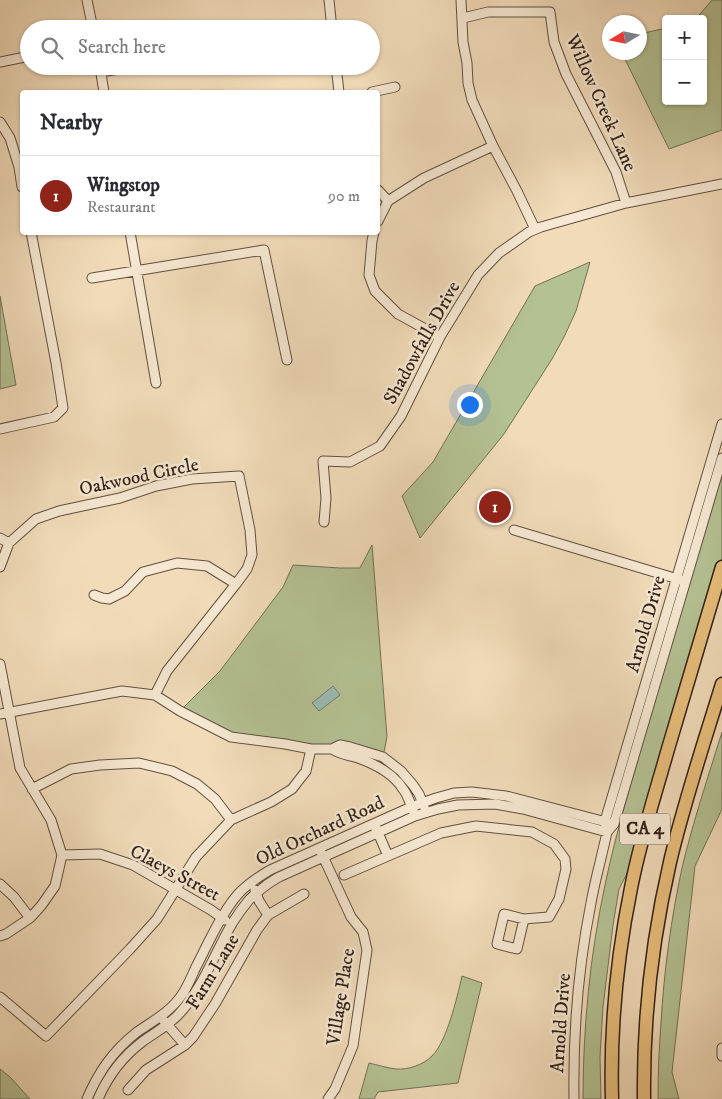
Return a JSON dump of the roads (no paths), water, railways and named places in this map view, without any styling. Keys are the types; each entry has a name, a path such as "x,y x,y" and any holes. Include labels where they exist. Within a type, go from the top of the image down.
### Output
{"highway":[{"name":"CA 4","path":"612,1099 612,1044 615,997 621,942 631,887 644,831 722,567"},
{"name":"CA 4","path":"644,1099 647,1007 659,914 675,842 722,684"}],"street":[{"path":"87,0 91,20"},
{"path":"329,0 331,20"},
{"path":"461,0 463,42 472,100 535,229"},
{"name":"Willow Creek Lane","path":"463,18 488,12 550,12 554,42 566,74 616,172 626,203"},
{"path":"0,62 20,59"},
{"path":"101,75 104,90"},
{"path":"337,75 339,90"},
{"path":"380,90 395,87"},
{"path":"0,122 10,138 20,175"},
{"path":"380,217 388,201 424,178 493,146"},
{"name":"Shadowfalls Drive","path":"324,522 326,498 323,461 350,462 380,446 401,416 440,337 478,276 499,253 535,229 626,203 722,184"},
{"path":"380,192 388,201"},
{"path":"0,429 54,417 64,408 32,235"},
{"path":"130,235 156,383"},
{"path":"373,235 369,275 375,291 398,314 440,337"},
{"path":"92,278 264,250 286,360"},
{"name":"Arnold Drive","path":"574,1099 575,1030 582,954 591,903 609,823 681,580 722,424"},
{"name":"Arnold Drive","path":"681,580 722,458"},
{"name":"Oakwood Circle","path":"0,567 9,543 36,519 59,511 120,498 156,486 192,479 239,476 250,530 252,555 247,569 167,671 155,695"},
{"path":"514,530 681,580"},
{"path":"0,538 9,543"},
{"path":"94,595 109,599 125,591 143,572 177,563 207,566 236,584"},
{"path":"0,664 5,713 20,768 51,820 62,855 55,886 41,906 30,918 0,936"},
{"path":"5,713 122,691 155,695 180,711 231,737 311,749 332,749 340,745 350,746 383,758 401,771 413,785 423,802 426,812"},
{"path":"0,997 46,1036 157,919 196,856 230,820 271,802 292,789 306,771 311,749"},
{"path":"332,749 339,754 377,766 399,782 415,816"},
{"path":"32,789 71,768 139,763 172,771 196,784 215,799 230,820"},
{"name":"Old Orchard Road","path":"87,1099 94,1082 115,1052 172,1007 182,995 222,918 241,891 270,870 411,806 454,794 472,792 506,796 609,823"},
{"name":"Old Orchard Road","path":"98,1099 112,1072 124,1058 141,1043 167,1025 194,996 225,936 242,908 267,884 279,877 415,816 458,805 495,804 523,808 607,832"},
{"path":"374,823 388,856"},
{"path":"344,875 441,833 476,826 532,832 554,844 565,860 566,869 559,899 549,917 524,919"},
{"name":"Village Place","path":"319,848 351,917 364,932 367,950 353,1046 335,1089 328,1099"},
{"name":"Claeys Street","path":"62,855 100,854 133,865 222,918 226,925 225,936"},
{"path":"254,880 256,894 268,915"},
{"path":"0,884 14,897 30,918"},
{"name":"Farm Lane","path":"128,1090 146,1070 185,1045 192,1037 215,1004 257,930 268,915 304,894"},
{"name":"Farm Lane","path":"160,1017 185,1045"},
{"path":"722,1048 722,1056"}],"water":[{"path":"333,686 340,695 319,711 312,703"}],"place":[{"name":"Wingstop","path":"495,507"}]}
